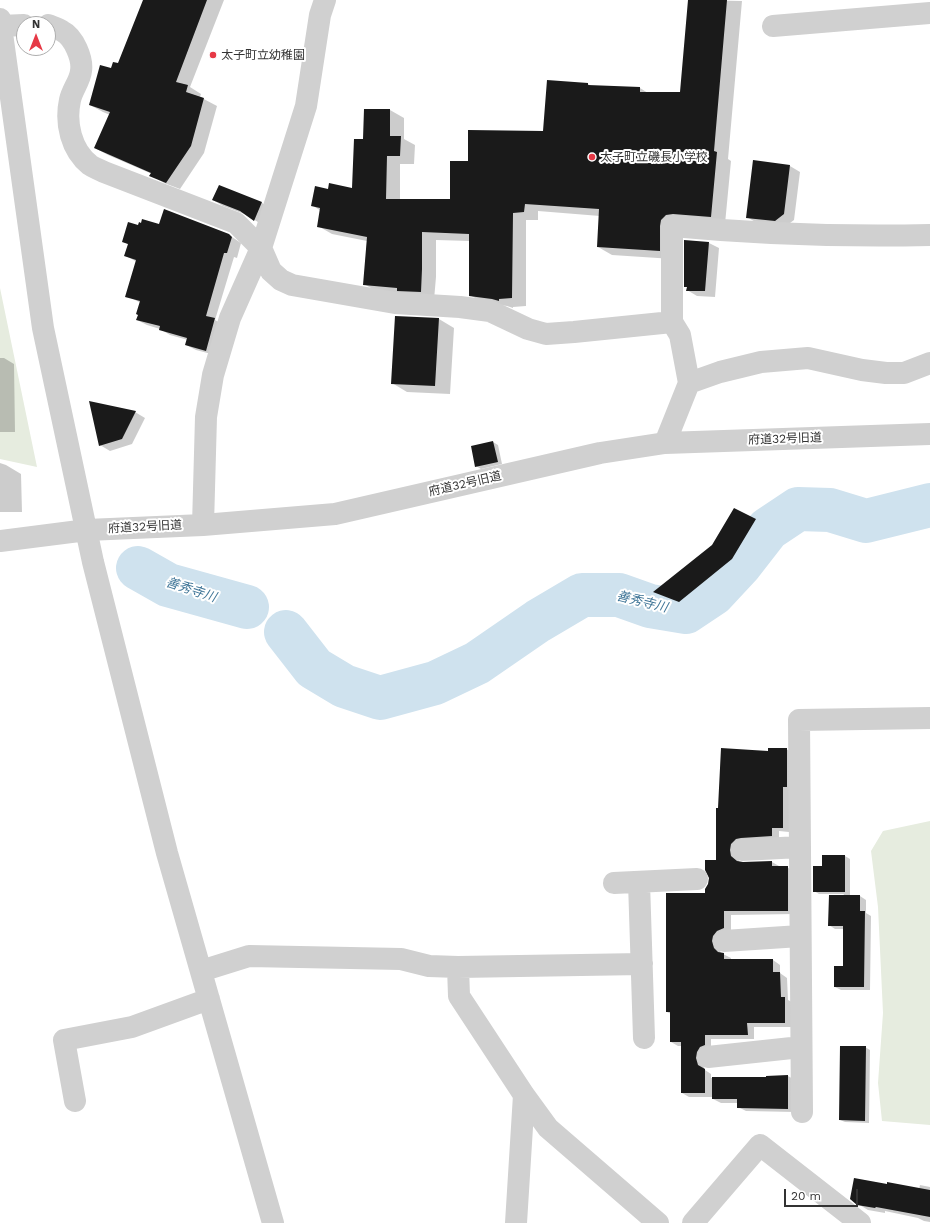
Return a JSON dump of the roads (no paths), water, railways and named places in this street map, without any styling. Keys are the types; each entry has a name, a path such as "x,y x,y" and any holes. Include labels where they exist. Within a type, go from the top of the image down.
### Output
{"street":[{"path":"203,525 206,417 213,375 230,318 261,248 306,106 320,15 325,0"},
{"path":"772,26 930,13"},
{"path":"16,25 0,24 43,328 95,570 167,853 273,1223"},
{"path":"56,28 64,31 74,44 81,61 81,72 68,110 73,143 83,158 91,166 104,172 236,223 261,248 271,271 281,280 292,285 395,303 460,307 490,311 528,329 546,334 672,322"},
{"path":"665,443 690,383 680,335 672,322 672,226 730,231 891,236 930,235"},
{"path":"690,383 720,372 761,362 808,358 862,370 886,373 904,373 930,363"},
{"name":"府道32号旧道","path":"0,541 87,530 203,525 335,514 600,452 665,443 930,434"},
{"path":"802,1112 799,720 930,718"},
{"path":"742,850 800,847"},
{"path":"614,883 697,879"},
{"path":"639,882 644,1038"},
{"path":"724,941 800,936"},
{"path":"201,971 249,956 400,959 428,966 458,967 642,964"},
{"path":"458,967 459,996 524,1095 548,1128 658,1223"},
{"path":"75,1101 64,1040 132,1027 209,999"},
{"path":"708,1057 801,1047"},
{"path":"516,1223 524,1095"},
{"path":"693,1223 760,1145 861,1223"}],"waterway":[{"name":"善秀寺川","path":"286,632 314,668 344,686 380,698 435,683 477,663 538,621 582,595 619,595 650,606 686,612 713,594 740,565 768,529 798,509 830,510 866,521 930,505"},
{"name":"善秀寺川","path":"138,568 168,585 247,607"}],"place":[{"name":"太子町立幼稚園","path":"213,55"},
{"name":"太子町立磯長小学校","path":"592,157"}]}
